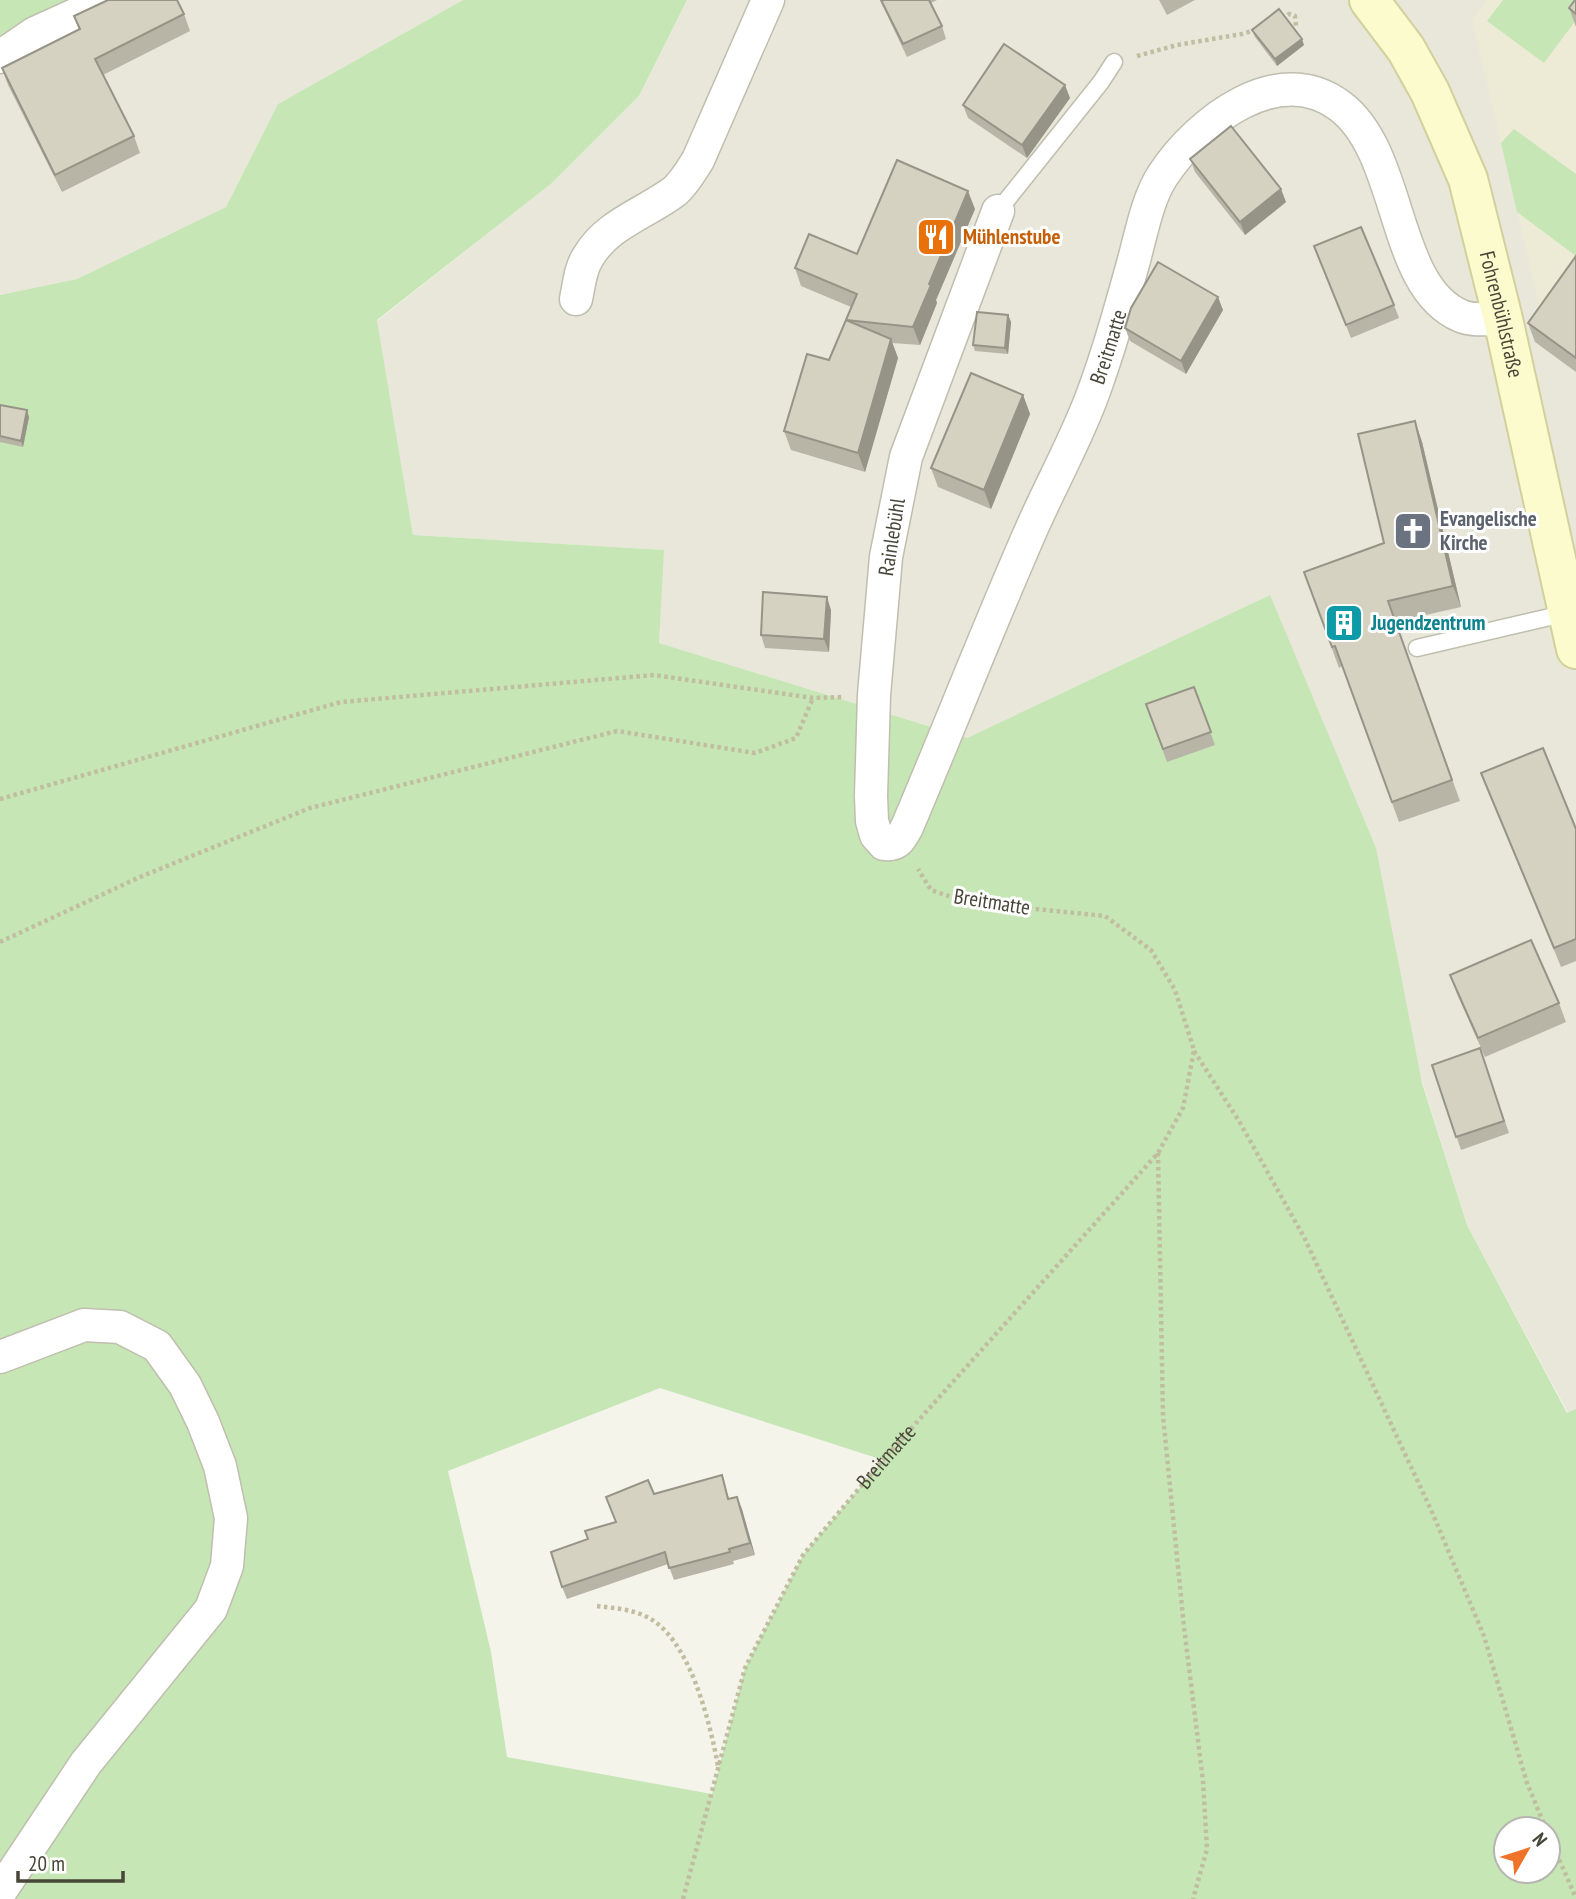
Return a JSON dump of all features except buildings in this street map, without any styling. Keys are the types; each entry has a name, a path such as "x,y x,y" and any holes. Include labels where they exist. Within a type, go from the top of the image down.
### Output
{"main road":[{"name":"Fohrenbühlstraße","path":"1375,2 1406,49 1450,133 1468,179 1568,573 1572,631"}],"street":[{"path":"0,57 35,33 107,0"},
{"path":"576,299 587,258 601,239 676,190 686,179 698,160 768,0"},
{"name":"Breitmatte","path":"907,827 991,623 1090,400 1119,314 1144,222 1161,177 1186,146 1246,100 1271,92 1294,88 1316,93 1339,105 1354,119 1370,142 1389,185 1412,258 1426,286 1445,307 1463,317 1503,319"},
{"name":"Rainlebühl","path":"907,827 899,842 884,844 876,835 872,821 874,695 886,557 906,457 998,211"},
{"path":"0,1357 84,1325 120,1327 157,1346 185,1385 202,1422 220,1466 231,1518 227,1566 211,1609 86,1763 0,1892"}],"lane":[{"path":"998,211 1114,62"},
{"path":"1417,648 1572,631"}],"path":[{"path":"1279,22 1289,14 1295,16 1296,26 1289,35"},
{"path":"1114,62 1177,45 1242,34 1267,26"},
{"path":"0,799 341,702 654,675 813,698 796,738 755,753 617,731 310,808 140,877 0,942"},
{"name":"Breitmatte","path":"683,1899 745,1668 803,1555 892,1450 1158,1153 1183,1108 1194,1050 1175,990 1151,950 1105,916 966,902 932,890 914,863 907,827"},
{"path":"1194,1050 1239,1121 1305,1239 1432,1512 1483,1636 1527,1783 1540,1815"},
{"path":"1158,1153 1163,1416 1184,1627 1203,1781 1207,1849 1193,1899"},
{"path":"597,1606 620,1608 646,1616 671,1634 685,1660 712,1732 718,1770"},
{"path":"1562,1866 1576,1898"}],"shaded area":[{"path":"108,0 463,0 278,104 226,207 77,279 0,295 0,57"},
{"path":"687,0 1576,0 1576,1409 1568,1413 1467,1225 1270,595 967,738 659,643 663,550 413,535 377,321 552,183 639,96"},
{"path":"1487,0 1576,0 1576,372 1535,342 1538,300 1472,20"}],"green space":[{"path":"0,0 108,0 0,57"},
{"path":"463,0 687,0 639,96 552,183 377,320 413,535 664,550 659,643 967,738 1270,595 1376,848 1422,1083 1467,1225 1567,1413 1576,1409 1576,1899 0,1899 0,295 77,279 226,207 278,104","holes":["660,1388 883,1460 803,1555 745,1668 712,1794 507,1757 491,1652 448,1471"]},
{"path":"1503,0 1576,0 1576,20 1544,63 1487,21"},
{"path":"1514,129 1576,174 1576,256 1517,212 1501,143"}],"place":[{"name":"Mühlenstube","path":"936,237"},
{"name":"Evangelische Kirche","path":"1413,531"},
{"name":"Jugendzentrum","path":"1344,623"}]}
